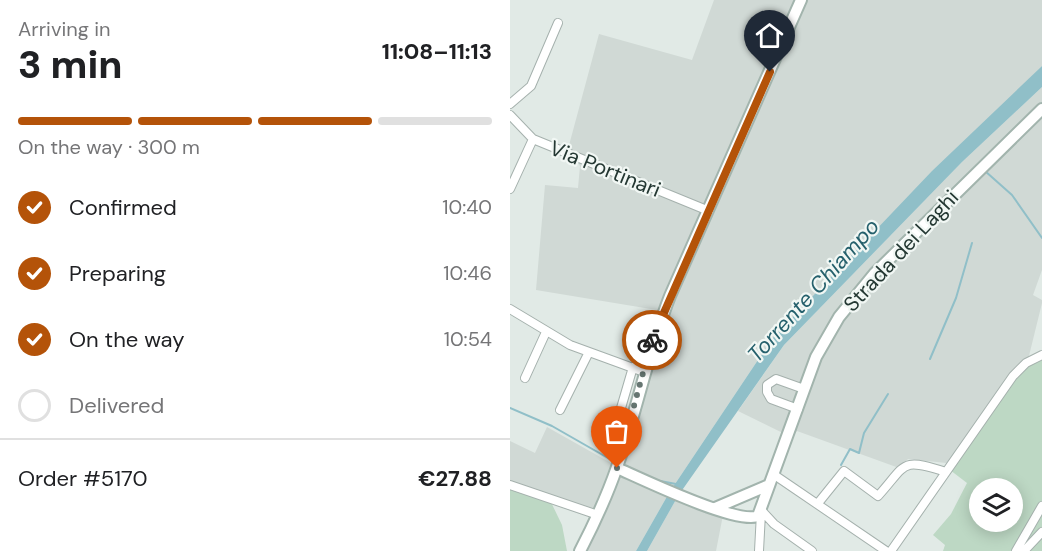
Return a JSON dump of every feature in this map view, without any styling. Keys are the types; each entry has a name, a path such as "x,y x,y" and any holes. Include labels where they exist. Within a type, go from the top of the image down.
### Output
{"street":[{"path":"580,551 617,468 652,340 801,0"},
{"path":"510,104 531,86 558,23"},
{"name":"Strada dei Laghi","path":"756,512 769,485 804,389 826,337 839,317 875,273 1042,109"},
{"name":"Via Portinari","path":"510,115 533,140 708,211"},
{"path":"510,189 533,140"},
{"path":"510,309 546,332 589,352 645,372"},
{"path":"525,378 546,332"},
{"path":"560,410 589,352"},
{"path":"891,551 1013,376 1026,363 1042,355"},
{"path":"609,449 633,367"},
{"path":"798,409 771,399 766,392 767,385 776,379 804,389"},
{"path":"819,502 844,471 878,496 899,469 918,463 946,472"},
{"path":"617,468 681,497 715,508 756,512"},
{"path":"773,474 819,502 886,551"},
{"path":"510,485 598,515"},
{"path":"715,508 769,485"},
{"path":"746,495 757,495 756,512 760,538"},
{"path":"746,495 738,505 756,512 812,551"},
{"path":"1016,551 1042,506"},
{"path":"756,512 761,526 759,551"},
{"path":"761,526 774,524"},
{"path":"1024,551 1042,532"}],"shaded area":[{"path":"714,0 1042,0 1042,66 772,339 669,493 636,551 576,551 593,514 510,487 510,441 535,453 547,427 618,467 663,311 536,290 545,185 578,188 580,166 568,149 599,34 692,60"},
{"path":"1042,87 1042,270 1033,295 1042,300 1042,303 1027,364 956,464 908,459 899,468 797,431 791,437 738,411 784,345 962,162"},
{"path":"678,496 723,515 716,551 647,551"}],"green space":[{"path":"1042,356 1042,551 943,551 945,545 933,535 951,514 967,483 950,470 1015,376 1027,364"},
{"path":"510,487 548,496 562,525 567,551 510,551"}],"water":[{"path":"1042,66 1042,87 962,162 784,345 678,496 647,551 636,551 669,493 772,339 932,171"}],"waterway":[{"path":"985,171 1012,195 1042,238"},
{"path":"930,359 956,298 972,243"},
{"path":"841,465 850,449 859,453 864,433 888,394"},
{"path":"510,408 552,426 615,462"},
{"path":"655,480 676,484"}],"way so far":[{"path":"617,468 638,400 652,340"}],"route":[{"path":"652,340 770,72"}],"water label":[{"name":"Torrente Chiampo","path":"813,290"}]}
